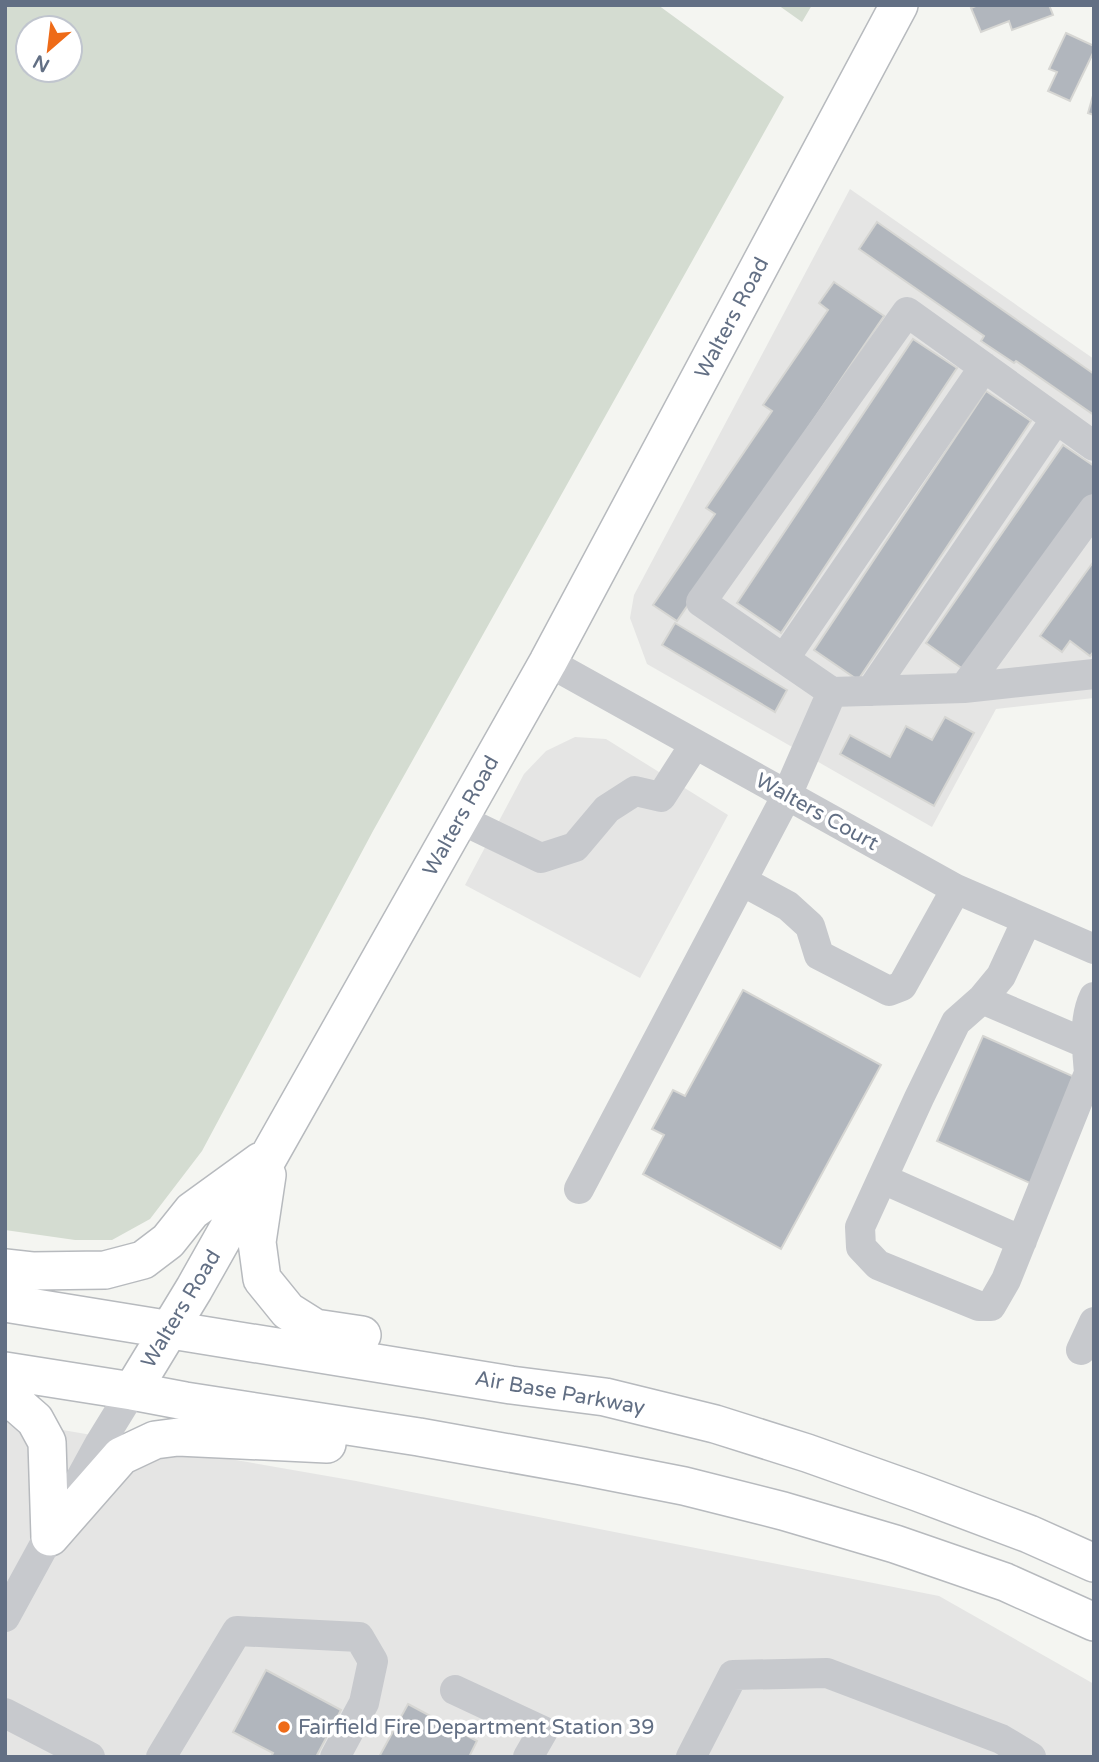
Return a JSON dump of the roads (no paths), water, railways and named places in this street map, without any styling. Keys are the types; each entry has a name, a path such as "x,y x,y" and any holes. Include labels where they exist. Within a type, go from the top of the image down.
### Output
{"main road":[{"name":"Walters Road","path":"132,1391 271,1154 548,662 899,5"},
{"path":"5,1268 32,1271 105,1270 143,1260 167,1241 192,1211 271,1154"},
{"path":"271,1154 257,1242 262,1279 288,1311 315,1328 537,1364 605,1397"},
{"name":"Air Base Parkway","path":"5,1303 510,1385 605,1397 715,1424 807,1453 1029,1534 1094,1563"},
{"path":"5,1371 419,1437 684,1486 783,1511 895,1544 1005,1582 1094,1622"},
{"path":"5,1398 35,1420 47,1442 50,1536"},
{"path":"50,1536 121,1456 155,1440 177,1437 338,1444 419,1437"}],"street":[{"path":"1094,446 907,312 701,602 832,692 964,688 1094,674"},
{"path":"784,659 984,367"},
{"path":"871,691 1056,419"},
{"path":"964,688 1094,509"},
{"name":"Walters Court","path":"548,662 956,889 1093,946"},
{"path":"579,1189 787,795 832,692"},
{"path":"460,819 541,858 575,847 607,810 635,791 661,797 695,744"},
{"path":"741,881 788,906 810,926 819,955 889,991 902,986 956,889"},
{"path":"1027,920 1001,976 982,999 957,1022 919,1097 860,1227 861,1247 878,1265 979,1306 991,1306 1006,1280 1089,1073 1088,1013 1094,997"},
{"path":"982,999 1087,1044"},
{"path":"883,1179 1022,1241"},
{"path":"1081,1350 1094,1322"},
{"name":"Walters Road","path":"5,1617 100,1443 132,1391"},
{"path":"161,1757 237,1630 359,1637 373,1661 364,1703 335,1757"},
{"path":"691,1757 733,1675 827,1673 1001,1738 1031,1757"},
{"path":"455,1690 543,1731 528,1757"},
{"path":"5,1713 78,1754"}],"place":[{"name":"Fairfield Fire Department Station 39","path":"284,1727"}]}
